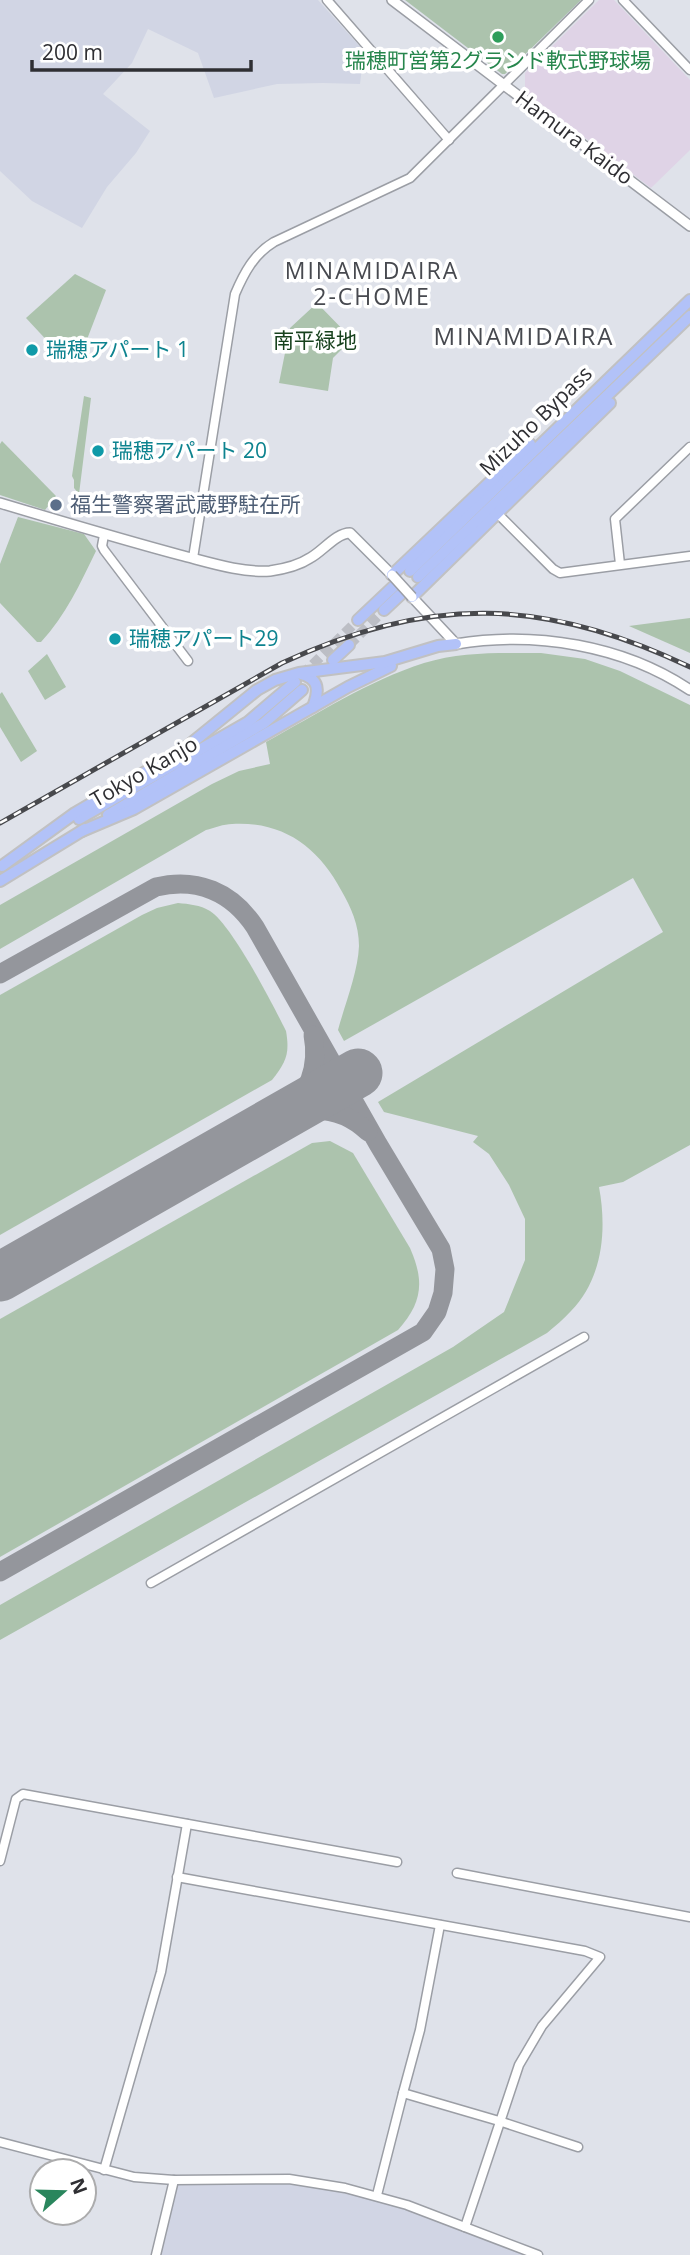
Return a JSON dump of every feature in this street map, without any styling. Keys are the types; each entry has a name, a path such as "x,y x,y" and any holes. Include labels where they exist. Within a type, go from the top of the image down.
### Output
{"highway":[{"name":"Mizuho Bypass","path":"690,300 604,382 414,574 690,316"},
{"path":"412,597 587,427 662,348 667,338"},
{"path":"392,575 588,389 604,382"},
{"path":"358,620 396,591 384,610"},
{"path":"1,866 75,813 183,750 257,690 275,680 299,682 385,662 438,646 456,644"},
{"path":"82,831 134,809 372,674 456,644"},
{"path":"333,660 349,645"},
{"path":"299,682 310,676 316,683 318,690 313,707"},
{"name":"Tokyo Kanjo","path":"0,881 254,730 299,682"},
{"name":"Tokyo Kanjo","path":"1,866 248,722 299,682"}],"main road":[{"name":"Hamura Kaido","path":"391,0 690,226"},
{"path":"0,503 104,535 256,571 279,569 311,558 346,533 353,535 456,644 522,639 575,645 636,663 659,672 690,690"}],"street":[{"path":"327,0 449,140"},
{"path":"193,558 235,294 243,276 264,248 410,178 589,0"},
{"path":"623,0 690,70"},
{"path":"620,564 615,519 690,447"},
{"path":"497,513 560,573 690,556"},
{"path":"104,535 102,546 106,553 188,662"},
{"path":"151,1583 584,1338"},
{"path":"0,1861 16,1799 23,1794 397,1862"},
{"path":"104,2170 161,1972 187,1825"},
{"path":"457,1873 690,1917"},
{"path":"177,1877 585,1951 600,1957 530,2043 499,2121 465,2227"},
{"path":"377,2195 420,2030 440,1925"},
{"path":"403,2093 578,2147"},
{"path":"0,2142 134,2177 174,2180 289,2179 345,2188 377,2195 538,2255"},
{"path":"156,2255 174,2180"}],"shaded area":[{"path":"0,0 318,0 364,51 360,84 277,84 214,98 198,53 148,29 132,63 103,94 150,131 136,153 107,187 82,228 32,201 0,171"},
{"path":"599,0 614,0 690,80 690,150 651,188 525,92 525,73"},
{"path":"288,2182 341,2190 407,2208 526,2255 160,2255 176,2187 181,2183"}],"green space":[{"name":"瑞穂町営第2グランド軟式野球場","path":"405,0 581,0 502,74"},
{"path":"75,274 106,290 86,342 66,361 26,318"},
{"name":"南平緑地","path":"317,303 352,339 333,358 328,391 279,383 290,328"},
{"path":"84,396 91,398 79,494 74,488 72,476"},
{"path":"2,441 56,496 45,510 0,495"},
{"path":"18,517 84,534 96,551 65,610 41,642 37,642 0,603 0,564"},
{"path":"690,618 690,653 629,626"},
{"path":"541,653 585,659 620,671 690,705 690,1145 623,1182 599,1187 602,1236 596,1269 582,1298 547,1333 0,1640 0,1605 453,1347 504,1312 525,1260 525,1219 509,1185 489,1154 473,1142 478,1136 384,1112 378,1102 663,932 633,878 344,1041 338,1030 358,956 359,938 356,924 345,896 321,861 310,849 283,832 250,824 229,824 206,830 0,949 0,905 212,784 239,771 270,764 266,742 383,679 424,663 453,656"},
{"path":"47,654 66,687 45,700 28,671"},
{"path":"2,692 37,751 21,762 0,727"},
{"path":"178,903 210,911 240,948 286,1031 287,1052 284,1063 272,1080 0,1235 0,995 142,915"},
{"path":"330,1141 353,1153 410,1248 418,1271 419,1292 406,1320 398,1330 0,1557 0,1319 312,1143"}],"taxiway":[{"path":"0,974 156,887 186,884 212,890 224,896 236,905 255,927 441,1249 445,1269 443,1293 437,1312 423,1332 0,1572"},
{"path":"284,1114 300,1098 310,1079 315,1058 313,1035"},
{"path":"278,1118 302,1111 326,1111 348,1117 368,1132"}],"runway":[{"path":"0,1277 358,1073"}],"tunnel":[{"path":"349,645 384,610"},
{"path":"302,675 358,620"}],"railway":[{"path":"0,823 282,663 336,641 387,625 437,616 486,613 536,617 585,627 637,644 690,667"}],"place":[{"name":"瑞穂町営第2グランド軟式野球場","path":"498,37"},
{"name":"瑞穂アパート 1","path":"32,350"},
{"name":"瑞穂アパート 20","path":"98,451"},
{"name":"福生警察署武蔵野駐在所","path":"56,505"},
{"name":"瑞穂アパート29","path":"115,639"}],"district":[{"name":"MINAMIDAIRA 2-CHOME","path":"372,284"},
{"name":"MINAMIDAIRA","path":"524,337"}]}
